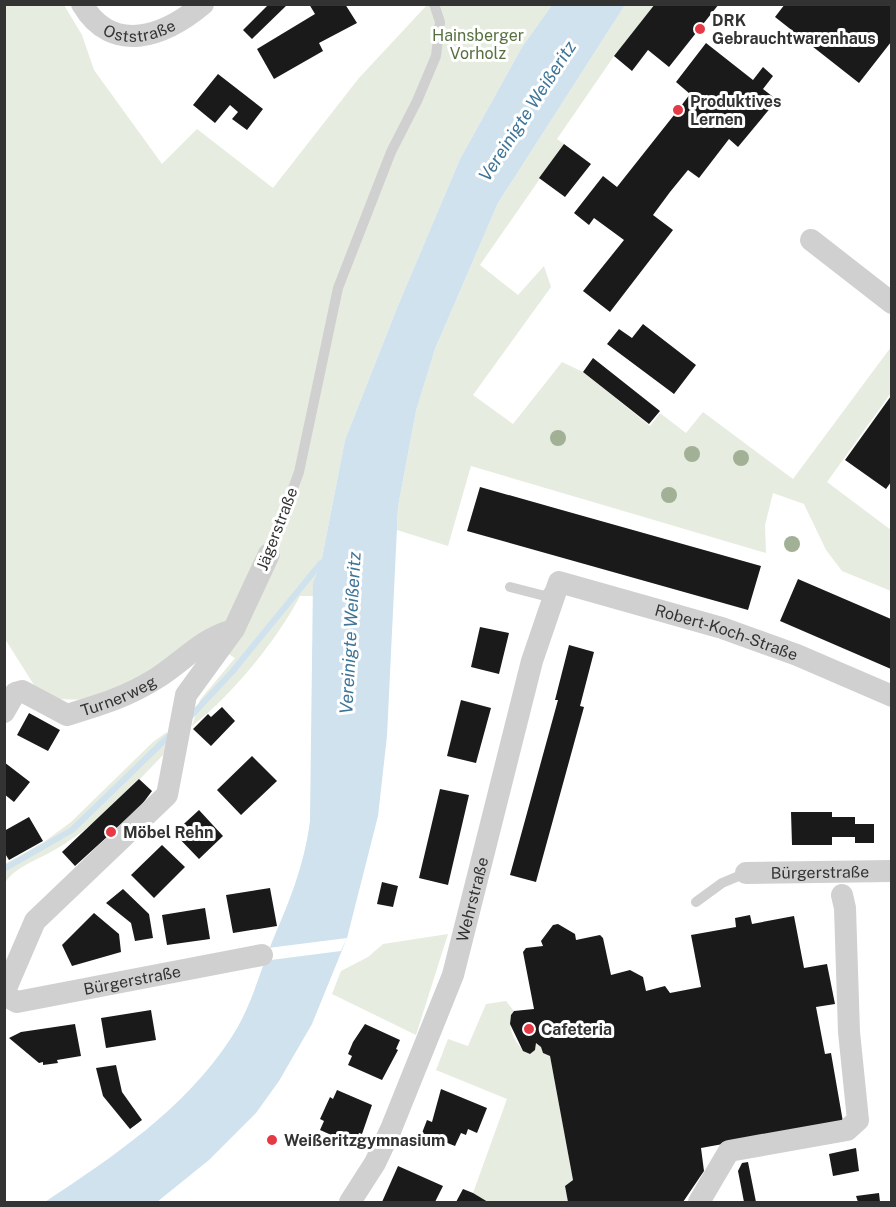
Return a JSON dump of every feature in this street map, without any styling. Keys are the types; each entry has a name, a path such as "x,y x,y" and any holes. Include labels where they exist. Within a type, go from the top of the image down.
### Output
{"street":[{"name":"Oststraße","path":"82,4 89,16 105,29 133,35 149,35 175,26 203,4"},
{"path":"811,240 891,303"},
{"name":"Jägerstraße","path":"4,994 35,921 167,795 186,695 234,629 269,554"},
{"name":"Robert-Koch-Straße","path":"559,582 751,638 797,655 891,696"},
{"name":"Wehrstraße","path":"350,1203 375,1163 391,1129 453,975 532,661 559,582"},
{"name":"Turnerweg","path":"4,712 15,693 22,691 68,715 126,697 159,677 215,635 234,629"},
{"name":"Bürgerstraße","path":"746,873 891,871"},
{"path":"699,1203 729,1151 847,1130 858,1120 849,1032 845,908 842,896"},
{"name":"Bürgerstraße","path":"4,994 17,1002 262,955"}],"lane":[{"name":"Jägerstraße","path":"269,554 299,472 338,288 392,152 417,101 435,56 440,22 434,4"},
{"path":"510,587 545,596 559,582"},
{"path":"841,871 842,896"},
{"path":"696,902 722,883 746,873"}],"green space":[{"name":"Hainsberger Vorholz","path":"5,5 64,5 82,35 94,70 162,164 197,129 273,188 359,78 427,5 552,5 522,47 460,159 397,308 345,440 321,563 313,582 313,596 300,596 279,631 238,683 192,726 200,700 235,658 202,638 131,682 90,700 54,699 34,685 5,639"},
{"path":"625,5 654,6 614,56 557,139 564,144 480,265 518,295 544,266 551,287 473,395 513,424 562,362 583,372 650,426 660,413 686,433 703,412 793,479 891,347 891,393 827,482 891,530 891,591 842,571 826,550 804,504 773,493 765,525 766,553 471,466 448,546 397,530 398,507 416,411 435,349 498,203"},
{"path":"167,732 165,753 111,808 65,843 18,869 5,883 5,864 44,842 71,822 153,742"},
{"path":"448,934 416,1035 332,994 341,971 368,957 383,944"},
{"path":"506,1001 514,1011 510,1022 511,1029 520,1047 530,1054 535,1050 536,1043 541,1047 543,1053 550,1056 573,1180 565,1186 568,1202 488,1202 473,1193 507,1099 436,1070 448,1039 468,1046 486,1004"}],"water":[{"name":"Vereinigte Weißeritz","path":"552,5 625,5 498,203 435,349 416,411 398,507 387,736 378,816 347,938 312,1024 279,1081 256,1113 209,1160 157,1202 45,1202 122,1149 170,1109 213,1064 238,1027 249,1003 296,883 310,821 313,582 321,563 345,440 397,308 460,159 522,47"}],"pier":[{"path":"347,938 341,951 263,961 268,948"}],"building":[{"path":"269,4 288,4 252,39 243,30"},
{"path":"309,4 345,4 357,23 319,43 323,51 274,79 257,49 315,14"},
{"path":"655,4 719,4 669,67 648,50 632,71 614,56"},
{"path":"785,4 891,4 891,42 859,83 775,17"},
{"path":"706,43 753,80 763,67 773,76 763,89 777,100 738,147 729,139 699,178 688,170 670,192 653,215 673,230 610,312 583,291 624,240 594,218 589,225 574,213 603,176 617,187 678,110 690,94 676,82"},
{"path":"218,74 263,109 247,130 232,119 238,112 230,105 215,123 193,105"},
{"path":"564,144 591,164 565,197 539,178"},
{"path":"643,324 696,365 674,394 607,344 619,329 632,338"},
{"path":"593,358 660,411 649,424 583,372"},
{"path":"891,396 891,482 886,489 845,460"},
{"path":"480,487 761,566 748,610 467,531"},
{"path":"798,579 891,619 891,669 780,621"},
{"path":"480,627 509,633 499,674 471,667"},
{"path":"569,645 594,652 580,706 584,707 536,882 510,875 558,700 555,700"},
{"path":"461,700 491,708 476,763 447,756"},
{"path":"222,707 235,721 211,746 193,729 208,714 211,717"},
{"path":"29,713 60,730 48,751 17,735"},
{"path":"252,756 277,781 241,815 217,790"},
{"path":"4,762 30,782 14,802 4,794"},
{"path":"139,779 152,791 140,807 75,866 62,852"},
{"path":"440,789 469,795 448,885 419,878"},
{"path":"199,810 223,836 199,859 174,833"},
{"path":"791,812 832,812 832,817 855,817 855,824 874,824 874,843 855,843 855,837 832,837 832,845 792,845"},
{"path":"29,817 43,841 9,860 4,852 4,831"},
{"path":"162,845 185,867 154,898 131,875"},
{"path":"382,882 398,886 393,907 377,904"},
{"path":"270,888 277,926 233,933 226,895"},
{"path":"123,889 149,914 153,938 135,941 131,923 106,903"},
{"path":"205,908 210,939 167,945 162,915"},
{"path":"94,913 119,934 121,952 72,966 62,945"},
{"path":"750,915 752,924 794,916 804,968 827,964 835,1004 816,1007 825,1054 831,1053 843,1122 701,1148 704,1171 683,1202 568,1202 565,1186 573,1180 550,1056 543,1053 541,1047 536,1043 535,1050 530,1054 523,1051 510,1024 514,1011 534,1009 523,952 526,948 543,946 541,941 553,925 558,924 575,934 576,940 600,935 603,938 611,975 630,970 643,977 646,991 665,986 670,993 701,987 691,935 736,927 735,918"},
{"path":"151,1010 156,1040 106,1048 101,1018"},
{"path":"75,1024 81,1056 57,1060 58,1063 43,1065 43,1062 39,1063 9,1038 21,1032"},
{"path":"365,1024 400,1040 396,1049 398,1050 382,1080 348,1065 352,1056 348,1054"},
{"path":"116,1065 122,1092 142,1120 130,1129 103,1096 96,1068"},
{"path":"441,1089 487,1108 477,1133 468,1129 466,1135 461,1133 455,1146 422,1133 427,1120 432,1122"},
{"path":"337,1090 372,1105 362,1134 359,1133 354,1145 320,1130 324,1121 320,1119 330,1097 333,1099"},
{"path":"856,1148 859,1171 833,1176 829,1154"},
{"path":"748,1162 756,1202 744,1202 738,1171 742,1163"},
{"path":"398,1166 443,1186 435,1202 382,1202"},
{"path":"463,1189 473,1193 488,1202 456,1202"},
{"path":"879,1193 880,1202 858,1202 856,1196"}],"waterway":[{"path":"190,717 232,672 321,563 326,560"},
{"path":"4,869 72,830 171,734"}],"place":[{"name":"DRK Gebrauchtwarenhaus","path":"700,29"},
{"name":"Produktives Lernen","path":"678,110"},
{"name":"Möbel Rehn","path":"111,832"},
{"name":"Cafeteria","path":"529,1029"},
{"name":"Weißeritzgymnasium","path":"272,1140"}]}
